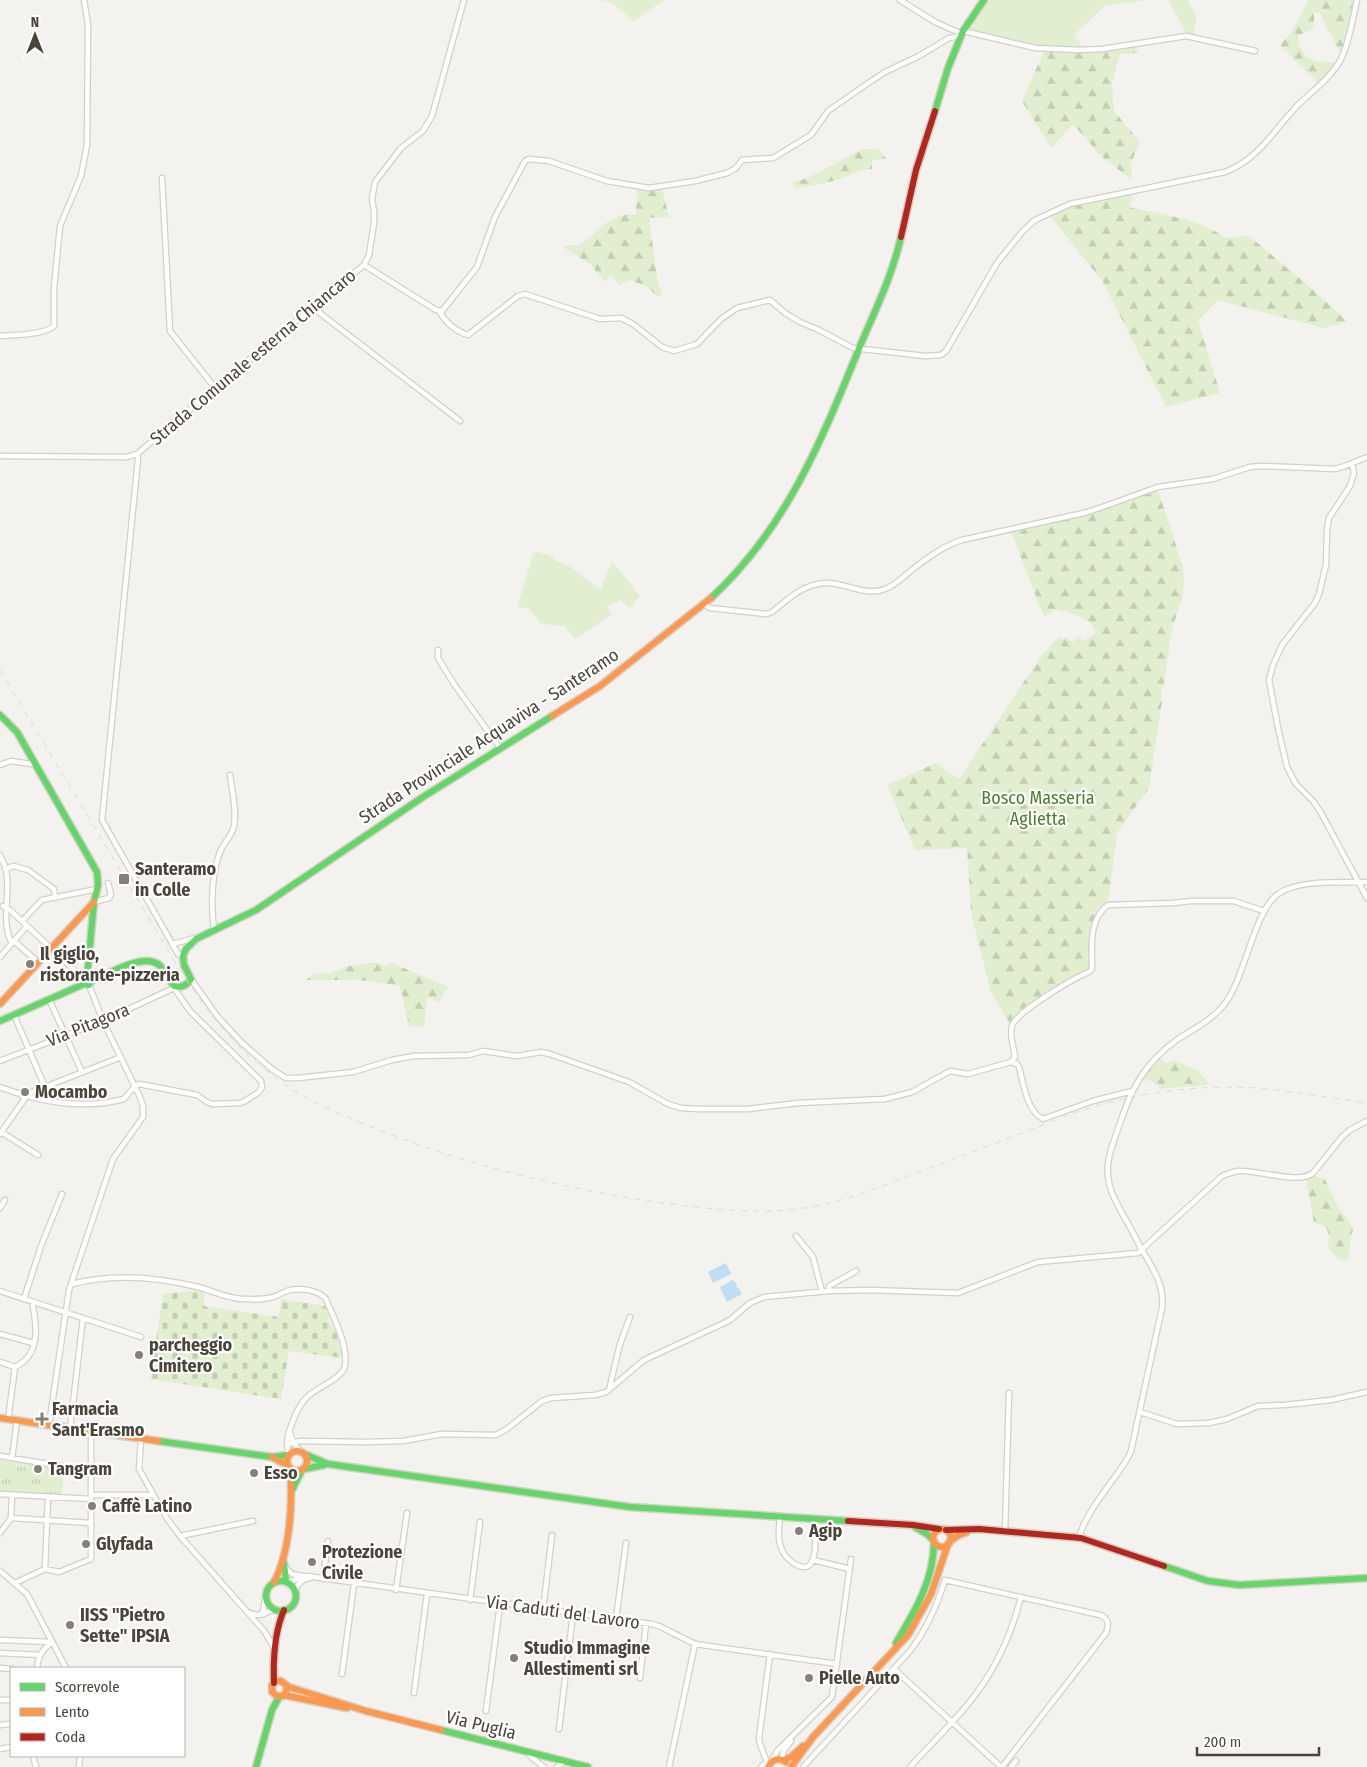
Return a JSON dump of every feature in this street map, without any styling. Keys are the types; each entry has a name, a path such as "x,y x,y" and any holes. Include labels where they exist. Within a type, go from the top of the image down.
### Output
{"main road":[{"name":"Strada Provinciale Acquaviva - Santeramo","path":"199,937 243,917 276,898 423,797 604,683 704,604 728,582 775,524 826,430 858,349 892,274 916,170 948,68 962,34 984,0"},
{"path":"0,715 17,732 95,868 98,879 94,902 87,981"},
{"path":"0,1004 94,902"},
{"path":"0,1021 87,981 136,962 150,960 159,966 175,988 182,987 192,979 184,965 183,956 186,949 199,937"},
{"path":"0,1418 272,1456 289,1455 294,1451 328,1464 630,1507 1079,1537 1111,1546 1208,1581 1224,1584 1367,1578"},
{"path":"292,1491 307,1461 302,1453"},
{"path":"285,1545 284,1565 287,1582 295,1590 295,1601 291,1607 284,1610 274,1609 268,1604 266,1590 280,1572 285,1545 292,1491 287,1461 289,1455"},
{"path":"272,1456 294,1471 328,1464"},
{"path":"892,1524 918,1528 941,1546 967,1532 1003,1532"},
{"path":"892,1653 916,1609 926,1585 934,1559 933,1535 942,1529"},
{"path":"772,1762 791,1757 813,1737 908,1635 931,1594 949,1543 951,1536 942,1529"},
{"path":"274,1582 287,1582"},
{"path":"274,1609 277,1634"},
{"path":"268,1726 271,1687 274,1683 273,1666 277,1634 284,1610"},
{"path":"256,1767 274,1705 286,1692 285,1684 276,1667 275,1651"},
{"path":"274,1683 278,1681 285,1684"},
{"name":"Via Puglia","path":"285,1684 366,1711"},
{"path":"272,1692 281,1696"},
{"name":"Via Puglia","path":"281,1696 366,1711 588,1767"},
{"path":"772,1762 790,1767 813,1737"}],"street":[{"path":"0,336 46,330 54,326 54,288 60,226 79,180 87,145 88,24 84,0"},
{"name":"Strada Comunale esterna Chiancaro","path":"183,956 178,954 102,820 137,454 364,265 369,254 374,223 372,199 375,182 401,148 423,131 432,116 464,0"},
{"path":"900,0 935,22 962,34 1034,48 1102,49 1186,36 1254,51"},
{"path":"364,265 439,311 447,323 468,335 518,296 525,294 600,319 621,318 662,347 674,351 697,344 721,319 737,308 770,300 785,313 800,322 853,348 925,356 944,354 997,263 1022,232 1035,220 1070,204 1218,174 1240,165 1267,142 1288,115 1334,71 1344,52 1357,0"},
{"path":"439,311 445,308 477,267 495,217 525,161 549,161 607,181 649,188 686,183 728,173 736,168 742,160 773,158 810,135 828,111 864,86 949,38 962,34"},
{"path":"162,178 170,331 215,388"},
{"path":"312,307 460,421"},
{"path":"0,456 127,457 137,454"},
{"path":"704,604 710,608 767,614 802,590 821,584 829,583 868,592 879,591 892,586 937,551 956,542 1096,510 1158,487 1213,479 1255,467 1335,469 1367,457"},
{"path":"1352,464 1354,473 1350,486 1329,518 1326,565 1317,599 1282,645 1271,672 1269,683 1289,774 1316,806 1367,898"},
{"path":"438,650 438,658 454,684 500,748"},
{"path":"0,765 11,761 31,764 34,762"},
{"path":"214,930 212,915 213,885 223,846 231,835 235,819 230,775"},
{"path":"0,855 6,870 6,885 1,918 2,929 5,937 38,962"},
{"path":"6,870 14,866 28,870 54,889 55,898"},
{"path":"1079,1537 1093,1508 1128,1459 1136,1434 1163,1302 1163,1293 1158,1276 1113,1195 1108,1176 1110,1154 1132,1091 1145,1070 1165,1050 1208,1019 1226,1003 1236,984 1264,911 1272,898 1293,887 1310,884 1367,882"},
{"path":"94,902 109,898 112,894 108,883"},
{"path":"22,921 42,900 97,889"},
{"path":"1011,1062 1015,1057 1011,1027 1016,1019 1055,990 1092,969 1095,922 1100,912 1108,905 1234,901 1264,911"},
{"path":"3,906 10,910 87,981 142,1106 143,1118 113,1159 67,1299 49,1425"},
{"path":"0,957 27,926"},
{"path":"173,944 199,937"},
{"path":"192,979 217,1016 242,1043 273,1070 286,1078 353,1072 392,1060 414,1056 470,1055 483,1051 523,1056 541,1052 550,1054 629,1082 668,1104 681,1108 748,1109 798,1103 896,1097 918,1090 950,1072 968,1074 1011,1062 1019,1067 1026,1095 1040,1118 1132,1091"},
{"path":"0,1087 24,1096 51,1103 65,1104 124,1099 134,1086 143,1085 192,1094 212,1104 240,1103 259,1092 262,1087 261,1081 190,1011 175,988"},
{"name":"Via Pitagora","path":"0,1061 103,1021 175,988"},
{"path":"49,999 82,1072"},
{"path":"14,1015 45,1087"},
{"path":"38,1155 1,1133 24,1096 121,1057"},
{"path":"286,1446 293,1442 398,1441 450,1434 493,1436 507,1429 542,1401 551,1398 595,1395 609,1390 644,1360 726,1322 756,1300 764,1297 829,1291 889,1290 961,1293 1038,1262 1134,1253 1142,1250 1179,1214 1225,1175 1238,1171 1278,1176 1308,1176 1313,1173 1342,1137 1350,1130 1367,1121"},
{"path":"24,1299 41,1246 62,1194"},
{"path":"0,1208 5,1200"},
{"path":"796,1236 813,1257 822,1292"},
{"path":"829,1291 829,1286 856,1271"},
{"path":"72,1284 98,1279 156,1279 182,1284 231,1298 269,1298 301,1289 323,1296 338,1329 344,1355 344,1367 339,1375 305,1399 294,1417 286,1446 280,1456"},
{"path":"0,1291 141,1337"},
{"path":"8,1420 15,1367 29,1357 33,1343 36,1324 32,1302"},
{"path":"609,1390 620,1344 630,1317"},
{"path":"70,1429 84,1318"},
{"path":"0,1334 33,1343"},
{"path":"0,1362 15,1367"},
{"path":"1140,1412 1177,1424 1209,1423 1228,1419 1258,1406 1331,1400 1367,1392"},
{"path":"1003,1532 1009,1393"},
{"path":"12,1458 17,1421"},
{"path":"15,1583 45,1570 59,1572 91,1559 92,1432"},
{"path":"290,1432 293,1442 302,1453"},
{"path":"141,1438 139,1468 153,1495 180,1536 247,1610 265,1632 275,1651"},
{"path":"286,1446 289,1455"},
{"path":"0,1456 91,1471"},
{"path":"0,1494 48,1497 153,1495"},
{"path":"0,1533 11,1518 12,1495"},
{"path":"45,1570 48,1497"},
{"path":"396,1590 406,1513"},
{"path":"780,1517 779,1535 782,1551 797,1566 805,1566 813,1560 816,1540 814,1519"},
{"path":"11,1518 91,1523"},
{"path":"180,1536 253,1521"},
{"path":"470,1600 480,1522"},
{"path":"543,1610 552,1535"},
{"path":"323,1579 328,1541"},
{"path":"616,1619 626,1543"},
{"path":"772,1762 778,1750 832,1697 851,1559"},
{"path":"813,1560 850,1569"},
{"name":"Via Caduti del Lavoro","path":"284,1565 292,1574 396,1590 646,1623 661,1627 694,1644 837,1664"},
{"path":"0,1571 27,1594 64,1667"},
{"path":"287,1582 307,1576"},
{"path":"295,1590 297,1584 302,1580 315,1578"},
{"path":"803,1767 910,1651 923,1633 933,1613 945,1580 1100,1615 1108,1620 1106,1633 1001,1767 894,1669"},
{"path":"342,1674 354,1584"},
{"path":"414,1693 427,1594"},
{"path":"910,1767 976,1694 998,1659 1021,1598"},
{"path":"258,1614 263,1612 266,1599"},
{"path":"486,1711 500,1604"},
{"path":"247,1610 252,1614 266,1614 274,1609"},
{"path":"558,1729 573,1614"},
{"path":"640,1678 646,1623"},
{"path":"0,1640 52,1642"},
{"path":"37,1667 40,1655 52,1642"},
{"path":"669,1767 694,1644"},
{"path":"0,1653 40,1655"},
{"path":"770,1654 759,1738 763,1751 772,1762"},
{"path":"772,1762 794,1736"},
{"path":"528,1752 531,1757 544,1767"},
{"path":"556,1767 565,1761"},
{"path":"1011,1767 1016,1761"}],"green space":[{"path":"600,0 664,0 634,21 611,2"},
{"path":"986,0 1150,0 1106,5 1075,34 1084,51 1025,49 967,33 965,30"},
{"path":"1168,0 1187,0 1197,17 1194,37 1187,34"},
{"path":"1309,0 1355,0 1341,54 1319,12 1314,13 1314,28 1298,36 1299,44 1305,55 1312,60 1336,64 1318,83 1280,45 1291,33"},
{"path":"1136,45 1139,53 1120,54 1112,83 1114,111 1140,142 1131,163 1132,180 1102,157 1073,124 1051,148 1022,101 1045,49 1084,51"},
{"path":"862,149 879,149 886,159 872,160 872,169 861,170 837,180 796,189 792,183 810,177"},
{"path":"637,188 643,191 662,188 669,217 647,218 649,219 658,283 662,292 659,297 644,285 629,280 619,285 611,275 605,282 591,265 563,247 579,244 610,220 636,214"},
{"path":"1129,194 1133,198 1128,207 1191,221 1226,238 1248,235 1348,322 1323,328 1218,300 1198,320 1220,393 1166,407 1103,282 1050,216 1073,206"},
{"name":"Bosco Masseria Aglietta","path":"1158,490 1183,567 1184,583 1182,599 1173,626 1164,685 1161,692 1162,704 1149,788 1117,833 1109,896 1092,923 1090,936 1091,969 1014,1019 1010,1024 991,992 971,913 967,848 915,850 887,785 936,763 959,779 1041,656 1059,637 1063,640 1065,637 1073,642 1078,636 1085,641 1096,632 1089,622 1068,612 1056,609 1044,617 1011,532 1090,514 1139,495"},
{"path":"534,551 554,557 554,560 569,566 602,590 602,584 612,562 640,596 630,608 620,600 607,607 612,615 575,639 565,626 541,624 528,608 517,607"},
{"path":"369,963 385,966 392,963 448,987 438,1003 429,997 427,999 424,1027 409,1026 400,986 353,979 306,980 315,973 328,974 349,966"},
{"path":"1159,1058 1167,1063 1173,1060 1197,1070 1208,1085 1159,1089 1158,1086 1149,1080 1137,1082"},
{"path":"1312,1175 1325,1179 1339,1209 1348,1219 1353,1229 1347,1261 1338,1259 1328,1248 1329,1235 1326,1227 1314,1223 1306,1178"},
{"path":"205,1291 203,1306 279,1317 281,1299 325,1306 329,1316 328,1321 336,1330 343,1358 289,1351 281,1399 150,1379 163,1294"},
{"path":"0,1460 63,1469 62,1496 0,1491"}],"water":[{"path":"726,1263 731,1274 713,1283 708,1272"},
{"path":"733,1280 742,1294 727,1302 720,1287"}],"railway":[{"path":"0,670 177,965 221,1027 262,1067 288,1087 310,1100 369,1126 442,1153 517,1174 631,1198 718,1209 782,1210 813,1207 858,1195 1068,1115 1137,1096 1185,1089 1233,1087 1285,1091 1367,1103"}],"traffic: fast":[{"path":"935,111 948,68 963,31 984,0"},
{"path":"711,598 737,572 760,544 780,514 815,451 882,296 901,237"},
{"path":"0,715 17,732 97,872 98,885 94,902 87,977"},
{"path":"91,981 87,977 83,981 89,985 91,981 124,966 151,961 160,966 174,986 179,987 186,984 191,979 184,965 183,956 186,949 196,939 256,910 423,797 552,716"},
{"path":"0,1021 84,984"},
{"path":"158,1441 272,1457 289,1455"},
{"path":"304,1454 328,1464 630,1507 848,1521"},
{"path":"304,1469 324,1465"},
{"path":"292,1490 302,1470"},
{"path":"915,1527 934,1541"},
{"path":"896,1643 916,1607 927,1582 931,1569 934,1542"},
{"path":"284,1563 286,1581"},
{"path":"1164,1566 1208,1581 1239,1585 1367,1578"},
{"path":"281,1581 292,1585 296,1596 292,1607 281,1611 270,1607 266,1596 270,1585 281,1581"},
{"path":"256,1767 272,1710 279,1697"},
{"path":"441,1730 588,1767"}],"traffic: slow":[{"path":"552,716 600,686 711,598"},
{"path":"0,1004 94,902"},
{"path":"0,1418 158,1441"},
{"path":"297,1451 304,1454 307,1461 304,1468 297,1471 290,1468 287,1461 290,1454 297,1451"},
{"path":"272,1457 288,1466"},
{"path":"274,1582 287,1542 291,1497 290,1469"},
{"path":"942,1529 948,1532 951,1538 948,1544 942,1547 936,1544 933,1538 936,1532 942,1529"},
{"path":"949,1542 967,1532"},
{"path":"791,1767 813,1737 908,1635 931,1594 948,1544"},
{"path":"287,1686 283,1696 277,1696 272,1692 272,1685 276,1681 281,1681 289,1687 366,1711 441,1730"},
{"path":"284,1695 347,1708"},
{"path":"784,1760 791,1757 803,1746"},
{"path":"768,1767 771,1762 776,1760 786,1762"}],"traffic: jam":[{"path":"901,237 916,170 935,111"},
{"path":"848,1521 913,1525 939,1529"},
{"path":"946,1530 979,1529 1081,1538 1164,1566"},
{"path":"274,1683 275,1646 284,1610"}],"place":[{"name":"Santeramo in Colle","path":"124,879"},
{"name":"Il giglio, ristorante-pizzeria","path":"30,964"},
{"name":"Mocambo","path":"25,1092"},
{"name":"parcheggio Cimitero","path":"139,1355"},
{"name":"Farmacia Sant'Erasmo","path":"42,1419"},
{"name":"Tangram","path":"38,1469"},
{"name":"Esso","path":"254,1473"},
{"name":"Caffè Latino","path":"92,1506"},
{"name":"Agip","path":"799,1531"},
{"name":"Glyfada","path":"86,1544"},
{"name":"Protezione Civile","path":"312,1562"},
{"name":"IISS \"Pietro Sette\" IPSIA","path":"70,1625"},
{"name":"Studio Immagine Allestimenti srl","path":"514,1658"},
{"name":"Pielle Auto","path":"809,1678"}]}
